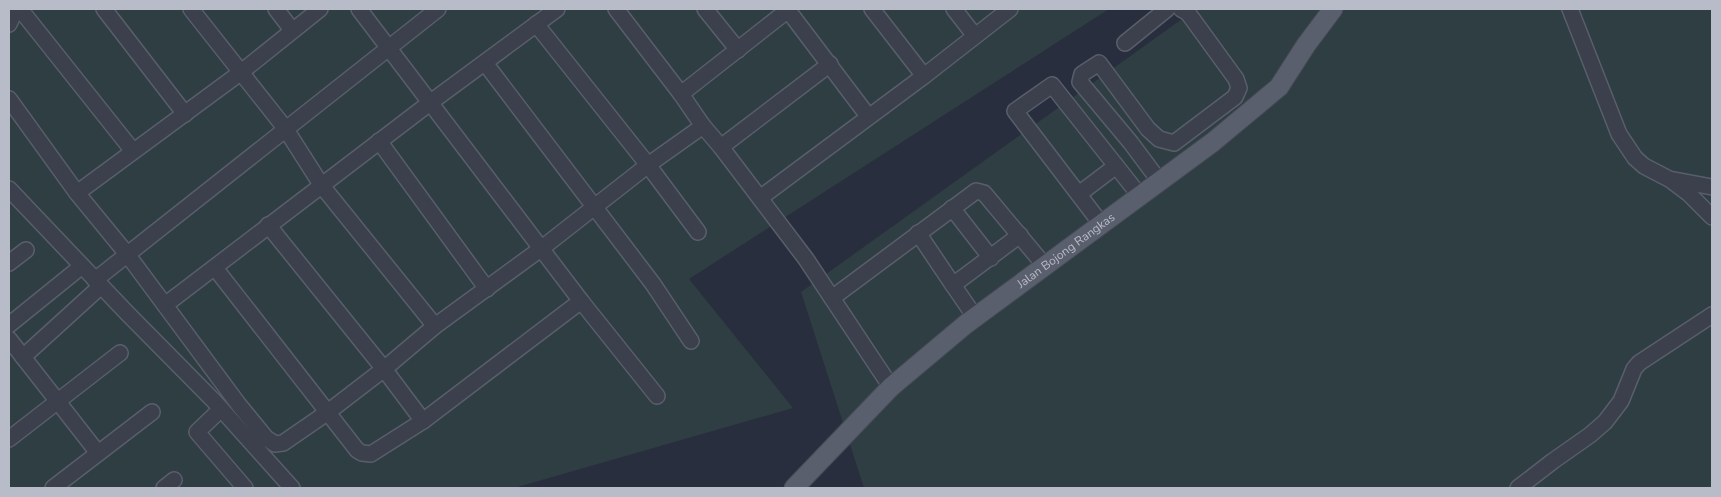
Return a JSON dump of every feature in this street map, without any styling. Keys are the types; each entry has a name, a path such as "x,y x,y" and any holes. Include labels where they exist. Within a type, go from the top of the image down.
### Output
{"main road":[{"name":"Jalan Bojong Rangkas","path":"794,488 890,387 975,317 1160,182 1236,124 1279,87 1306,45 1333,9"}],"street":[{"path":"9,24 16,9"},
{"path":"20,9 133,151"},
{"path":"104,9 185,114"},
{"path":"191,9 285,128 322,186 435,326"},
{"path":"276,9 292,30"},
{"path":"77,193 240,73 320,9"},
{"path":"359,9 581,301 657,396"},
{"path":"23,357 127,254 438,9"},
{"path":"165,306 268,225 556,9"},
{"path":"616,9 703,126 806,259 890,387"},
{"path":"705,9 738,50"},
{"path":"681,94 787,9 868,116"},
{"path":"872,9 924,76"},
{"path":"954,9 975,36"},
{"path":"760,198 924,76 1010,9"},
{"path":"1125,43 1167,9"},
{"path":"1160,182 1131,143 1080,82 1082,74 1099,63 1148,130 1159,139 1174,142 1235,97 1240,88 1236,79 1188,14 1181,9"},
{"path":"1570,9 1619,134 1634,158 1688,193 1712,217"},
{"path":"536,24 698,232"},
{"path":"485,63 653,284 691,340"},
{"path":"721,147 830,64"},
{"path":"1102,225 1015,110 1052,85 1140,196"},
{"path":"9,100 77,193 127,254 239,405 266,438 275,444 283,443 328,412 384,369 435,326 703,126"},
{"path":"379,142 487,289"},
{"path":"1079,194 1116,166"},
{"path":"1669,179 1712,187"},
{"path":"9,189 221,409 292,488"},
{"path":"832,298 976,191 984,193 1045,266"},
{"path":"952,208 991,258"},
{"path":"268,225 384,369 423,421"},
{"path":"918,233 975,317"},
{"path":"953,285 1020,236"},
{"path":"9,263 26,250"},
{"path":"82,266 9,337 98,453"},
{"path":"215,268 357,450 362,453 371,454 423,421 581,301"},
{"path":"1518,488 1605,422 1621,400 1634,369 1639,363 1712,315"},
{"path":"9,440 120,353"},
{"path":"221,409 197,432 245,488"},
{"path":"53,488 152,412"}],"shaded area":[{"path":"9,9 1109,9 689,279 793,408 514,488 9,488"},
{"path":"1196,9 1712,9 1712,488 864,488 801,292"}]}
